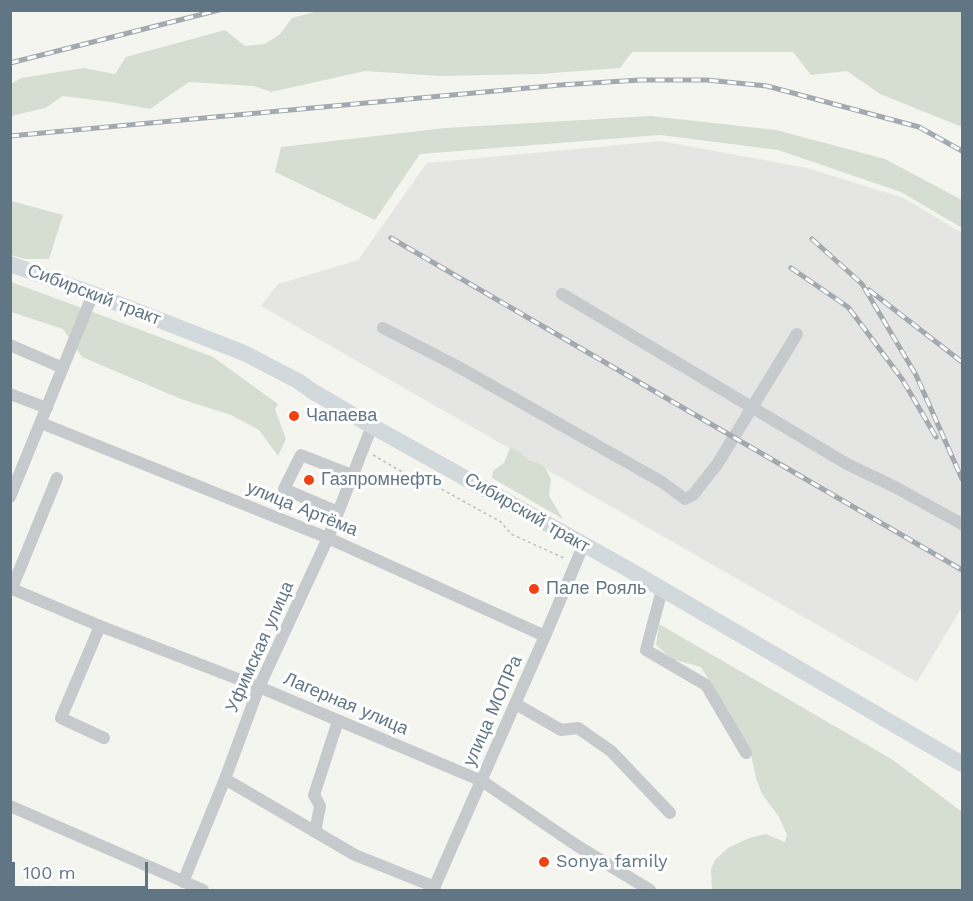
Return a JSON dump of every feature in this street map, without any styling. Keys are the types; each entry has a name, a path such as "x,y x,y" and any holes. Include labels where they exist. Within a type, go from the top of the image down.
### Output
{"main road":[{"name":"Сибирский тракт","path":"10,264 244,352 662,590 963,765"}],"street":[{"path":"10,497 93,294"},
{"path":"562,294 847,464 963,524"},
{"path":"383,328 455,365 580,435 662,482 685,499 693,495 718,463 797,334"},
{"path":"10,345 63,368"},
{"path":"10,394 47,408"},
{"name":"улица Артёма","path":"40,423 328,538 545,636"},
{"name":"Уфимская улица","path":"183,882 259,687 328,538 372,426"},
{"path":"338,512 284,489 301,455 352,475"},
{"path":"11,588 57,478"},
{"name":"улица МОПРа","path":"434,889 583,546"},
{"name":"Лагерная улица","path":"11,588 100,626 259,687 482,781 576,845 650,891"},
{"path":"662,590 646,650 706,685 746,753"},
{"path":"100,626 61,718 104,738"},
{"path":"516,704 561,730 578,728 611,751 670,813"},
{"path":"315,832 320,806 314,795 338,720"},
{"path":"225,779 355,855 434,889"},
{"path":"10,806 203,891"}],"path":[{"path":"363,448 418,481 424,480 501,522 511,534 576,564"}],"shaded area":[{"path":"318,11 962,11 962,127 880,94 847,71 811,75 793,52 632,52 620,68 540,74 440,76 365,71 271,92 254,86 189,82 150,109 63,96 45,108 11,116 11,84 21,78 83,68 115,74 126,57 225,30 245,46 265,44 280,34 292,18"},
{"path":"651,116 776,130 885,159 962,200 962,228 901,192 778,150 660,135 420,154 375,220 275,172 281,147 445,128"},
{"path":"661,141 807,168 904,198 962,233 962,607 917,682 261,306 278,284 358,260 427,163"},
{"path":"11,201 63,215 49,259 25,259 11,255"},
{"path":"11,282 213,357 278,404 275,409 286,439 278,456 259,430 231,415 181,399 82,357 63,329 11,312"},
{"path":"510,448 544,466 551,479 549,496 563,519 492,478 493,471 504,463"},
{"path":"659,624 893,760 962,812 962,890 712,890 711,869 715,860 728,848 749,838 766,834 785,842 787,835 779,817 762,794 750,750 701,667 672,659 656,645"}],"railway":[{"path":"10,63 219,10"},
{"path":"10,136 560,85 640,80 707,80 767,86 919,127 962,151"},
{"path":"391,238 962,570"},
{"path":"812,239 862,284 916,375 962,479"},
{"path":"791,268 848,307 902,379 936,437"},
{"path":"869,290 962,362"}],"place":[{"name":"Чапаева","path":"294,416"},
{"name":"Газпромнефть","path":"309,480"},
{"name":"Пале Рояль","path":"534,589"},
{"name":"Sonya family","path":"544,862"}]}
